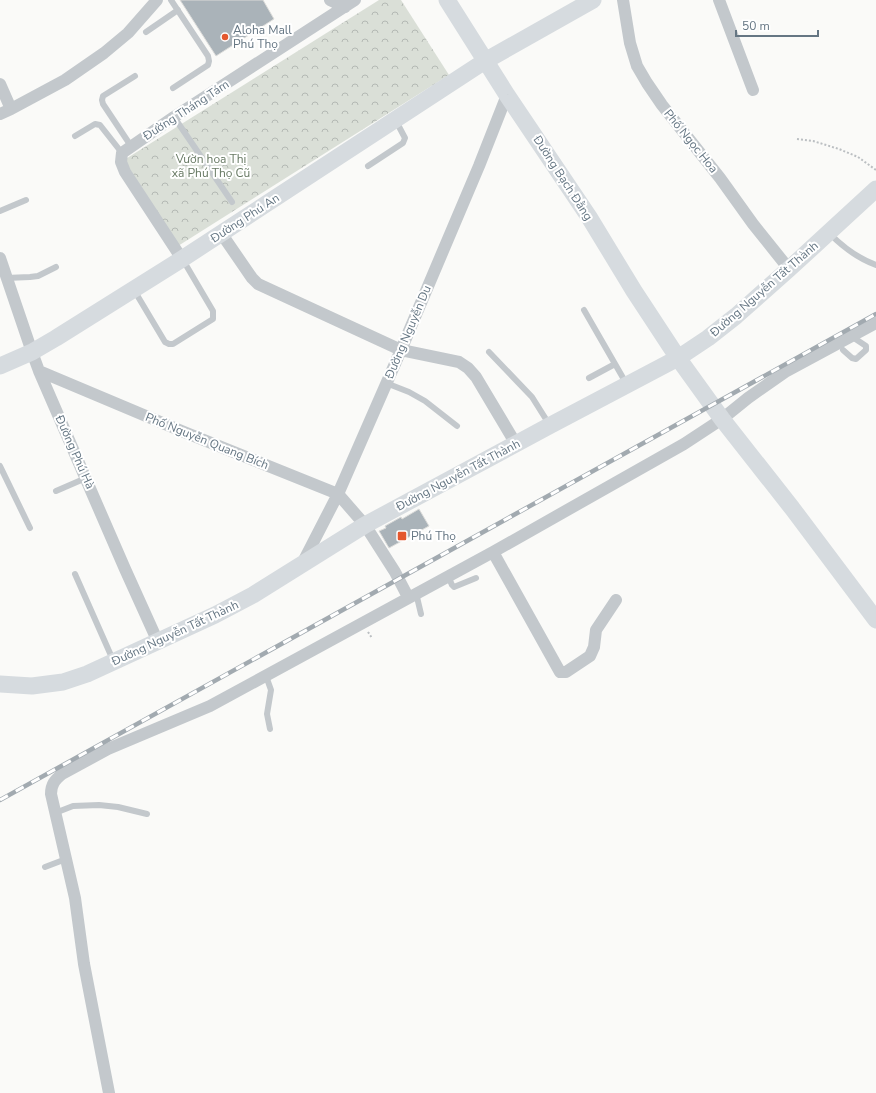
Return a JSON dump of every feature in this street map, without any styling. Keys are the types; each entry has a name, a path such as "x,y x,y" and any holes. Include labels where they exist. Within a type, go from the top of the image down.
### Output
{"street":[{"path":"0,84 6,112 65,80 104,53 128,33 157,0"},
{"path":"330,0 350,3"},
{"name":"Đường Bạch Đằng","path":"447,0 507,95 589,217 634,291 678,358 722,419 797,514 876,620"},
{"path":"485,61 593,0"},
{"name":"Phố Ngọc Hoa","path":"623,0 630,43 637,66 647,83 662,105 789,269"},
{"path":"720,0 753,90"},
{"name":"Đường Tháng Tám","path":"127,149 350,3"},
{"name":"Đường Phú An","path":"0,366 32,352 182,259 485,61"},
{"name":"Đường Nguyễn Du","path":"302,565 338,494 401,350 479,166 507,95"},
{"path":"127,149 121,162 125,172 182,259"},
{"name":"Đường Nguyễn Tất Thành","path":"0,684 32,686 63,682 87,674 215,615 254,595 365,525 678,358 708,338 736,316 876,189"},
{"path":"221,233 252,278 258,284 401,350 458,362 468,368 476,376 516,444"},
{"name":"Đường Phú Hà","path":"0,258 39,371 124,569 158,642"},
{"path":"109,1093 84,964 76,904 51,789 52,783 56,778 108,749 207,708 493,552 684,444 722,419 748,398 785,372 876,323"},
{"name":"Phố Nguyễn Quang Bích","path":"39,371 184,432 338,494 365,525 395,572 412,595"},
{"path":"493,552 560,672 566,672 590,656 594,648 596,630 616,600"}],"lane":[{"path":"171,0 208,56 209,61 208,65 172,88"},
{"path":"146,32 178,10"},
{"path":"127,149 102,100 103,96 135,76"},
{"path":"174,117 232,202"},
{"path":"368,166 404,143 405,138 395,120"},
{"path":"75,136 95,124 100,126 127,149"},
{"path":"0,211 26,200"},
{"path":"828,233 845,249 876,265"},
{"path":"134,289 165,342 173,344 213,319 213,311 182,259"},
{"path":"6,278 38,276 56,267"},
{"path":"584,310 627,384"},
{"path":"843,350 852,358 856,359 866,350 866,346 851,336"},
{"path":"489,352 532,397 549,426"},
{"path":"589,378 615,364"},
{"path":"386,383 410,392 425,401 457,426"},
{"path":"0,466 30,528"},
{"path":"56,492 86,478"},
{"path":"75,574 113,662"},
{"path":"448,576 454,587 476,578"},
{"path":"412,595 421,614"},
{"path":"266,676 272,690 268,705 270,729"},
{"path":"56,813 73,806 99,805 118,807 147,814"},
{"path":"45,867 66,859"}],"path":[{"path":"798,140 813,141 839,149 858,157 876,170"}],"green space":[{"name":"Vườn hoa Thị xã Phú Thọ Cũ","path":"379,0 401,0 449,75 178,246 124,160"}],"building":[{"name":"Aloha Mall Phú Thọ","path":"180,0 263,0 274,19 216,56"},
{"path":"419,509 429,526 389,548 379,531 386,528 385,526 401,517 402,519"}],"railway":[{"path":"0,800 876,314"}],"place":[{"name":"Aloha Mall Phú Thọ","path":"225,37"},
{"name":"Phú Thọ","path":"402,536"}]}
